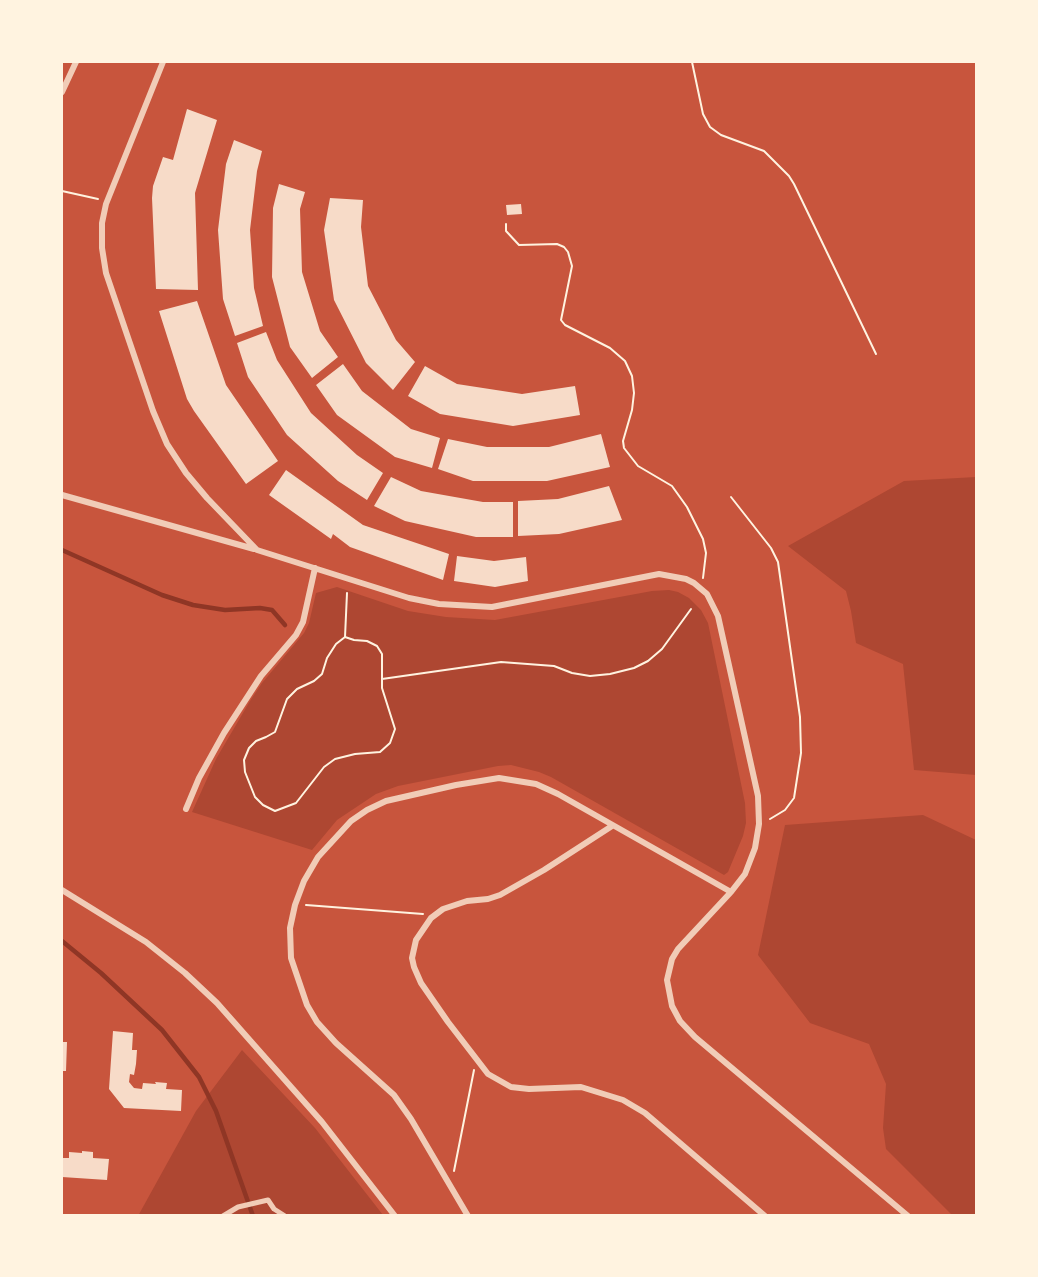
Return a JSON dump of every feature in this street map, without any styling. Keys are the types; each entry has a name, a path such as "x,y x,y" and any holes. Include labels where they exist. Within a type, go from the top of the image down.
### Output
{"street":[{"path":"62,92 76,62"},
{"path":"163,62 107,201 102,223 102,248 106,273 153,411 167,444 186,473 257,550"},
{"path":"62,495 257,550 409,598 466,607 512,605 659,574 686,579 701,589 711,601 718,616 758,796 759,824 757,840 745,874 678,949 672,959 666,980 669,998 676,1014 694,1037 908,1215"},
{"path":"186,810 224,733 261,676 296,635 303,622 315,568"},
{"path":"468,1215 394,1095 336,1043 317,1022 307,1005 291,958 290,927 304,881 318,857 333,838 367,810 403,795 500,778 521,780 558,794 731,892"},
{"path":"612,826 500,895 443,909 431,918 416,940 412,958 414,967 421,983 488,1074 511,1087 529,1089 582,1087 622,1100 645,1113 765,1215"},
{"path":"62,890 146,942 185,973 217,1003 322,1122 395,1215"},
{"path":"223,1215 238,1207 268,1200 274,1209 285,1215"}],"path":[{"path":"692,62 701,106 710,127 721,135 764,152 789,176 876,354"},
{"path":"62,191 107,201"},
{"path":"506,224 506,231 519,245 557,244 568,252 572,266 560,314 561,320 565,325 618,353 628,368 632,376 634,401 623,441 624,448 638,466 672,486 696,524 706,553 701,589"},
{"path":"731,497 771,548 778,562 801,724 801,753 794,798 781,814 759,824"},
{"path":"345,637 367,641 377,646 382,654 385,701 395,729 390,743 380,752 355,754 335,759 324,766 310,787 296,802 275,811 263,805 255,797 245,772 244,760 255,741 275,732 287,699 297,689 314,681 322,674 327,658 336,644 345,637 347,593"},
{"path":"382,679 501,662 554,666 572,673 590,676 610,674 634,668 648,661 662,649 691,609"},
{"path":"295,905 425,914 431,918"},
{"path":"451,1187 476,1059"}],"shaded area":[{"path":"976,477 976,775 914,770 903,664 856,643 846,591 788,546 904,481"},
{"path":"337,587 408,611 446,617 495,620 652,591 669,590 689,598 701,610 708,623 745,803 746,823 743,836 728,872 724,875 551,777 511,765 398,786 376,794 337,820 312,850 192,812 216,759 250,701 304,633 309,623 316,593"},
{"path":"923,815 976,840 976,1215 952,1215 886,1149 883,1128 886,1084 869,1044 810,1023 758,955 785,825"},
{"path":"242,1050 315,1128 383,1215 138,1216 196,1111"}],"building":[{"path":"187,109 217,120 195,193 198,290 156,289 153,186 163,157 173,160"},
{"path":"234,140 262,151 257,171 250,230 254,288 263,326 235,336 223,299 218,230 226,164"},
{"path":"279,184 305,192 300,209 302,272 320,331 338,357 312,378 290,347 272,277 273,208"},
{"path":"330,198 363,200 361,227 368,286 396,340 415,362 393,390 366,363 334,300 324,230"},
{"path":"521,204 522,214 507,215 506,205"},
{"path":"197,301 226,385 278,461 246,484 187,399 159,311"},
{"path":"266,332 277,360 311,413 357,455 383,473 367,500 338,481 287,435 248,377 237,343"},
{"path":"343,364 362,391 411,429 440,438 432,468 395,457 337,415 316,385"},
{"path":"425,366 457,384 522,394 575,386 580,415 513,426 440,414 408,396"},
{"path":"601,434 610,467 547,481 473,481 438,469 448,439 487,447 549,447"},
{"path":"286,470 363,525 449,554 443,580 350,547 333,534 331,539 269,495"},
{"path":"391,477 421,491 483,502 513,502 513,537 476,537 405,521 374,506"},
{"path":"609,486 622,520 559,534 518,536 518,501 558,499"},
{"path":"457,556 494,561 526,557 528,581 495,587 454,581"},
{"path":"113,1031 133,1033 132,1050 137,1050 136,1064 134,1075 130,1074 129,1082 134,1088 142,1089 143,1083 156,1084 155,1082 167,1083 166,1089 182,1090 181,1111 124,1108 109,1089"},
{"path":"62,1042 67,1042 66,1071 62,1071"},
{"path":"82,1151 93,1152 93,1158 109,1159 107,1180 62,1177 62,1158 69,1158 69,1152 82,1153"}],"waterway":[{"path":"62,550 162,595 193,605 225,610 260,608 272,610 285,625"},
{"path":"62,941 101,973 162,1030 199,1077 216,1111 253,1216"}]}
